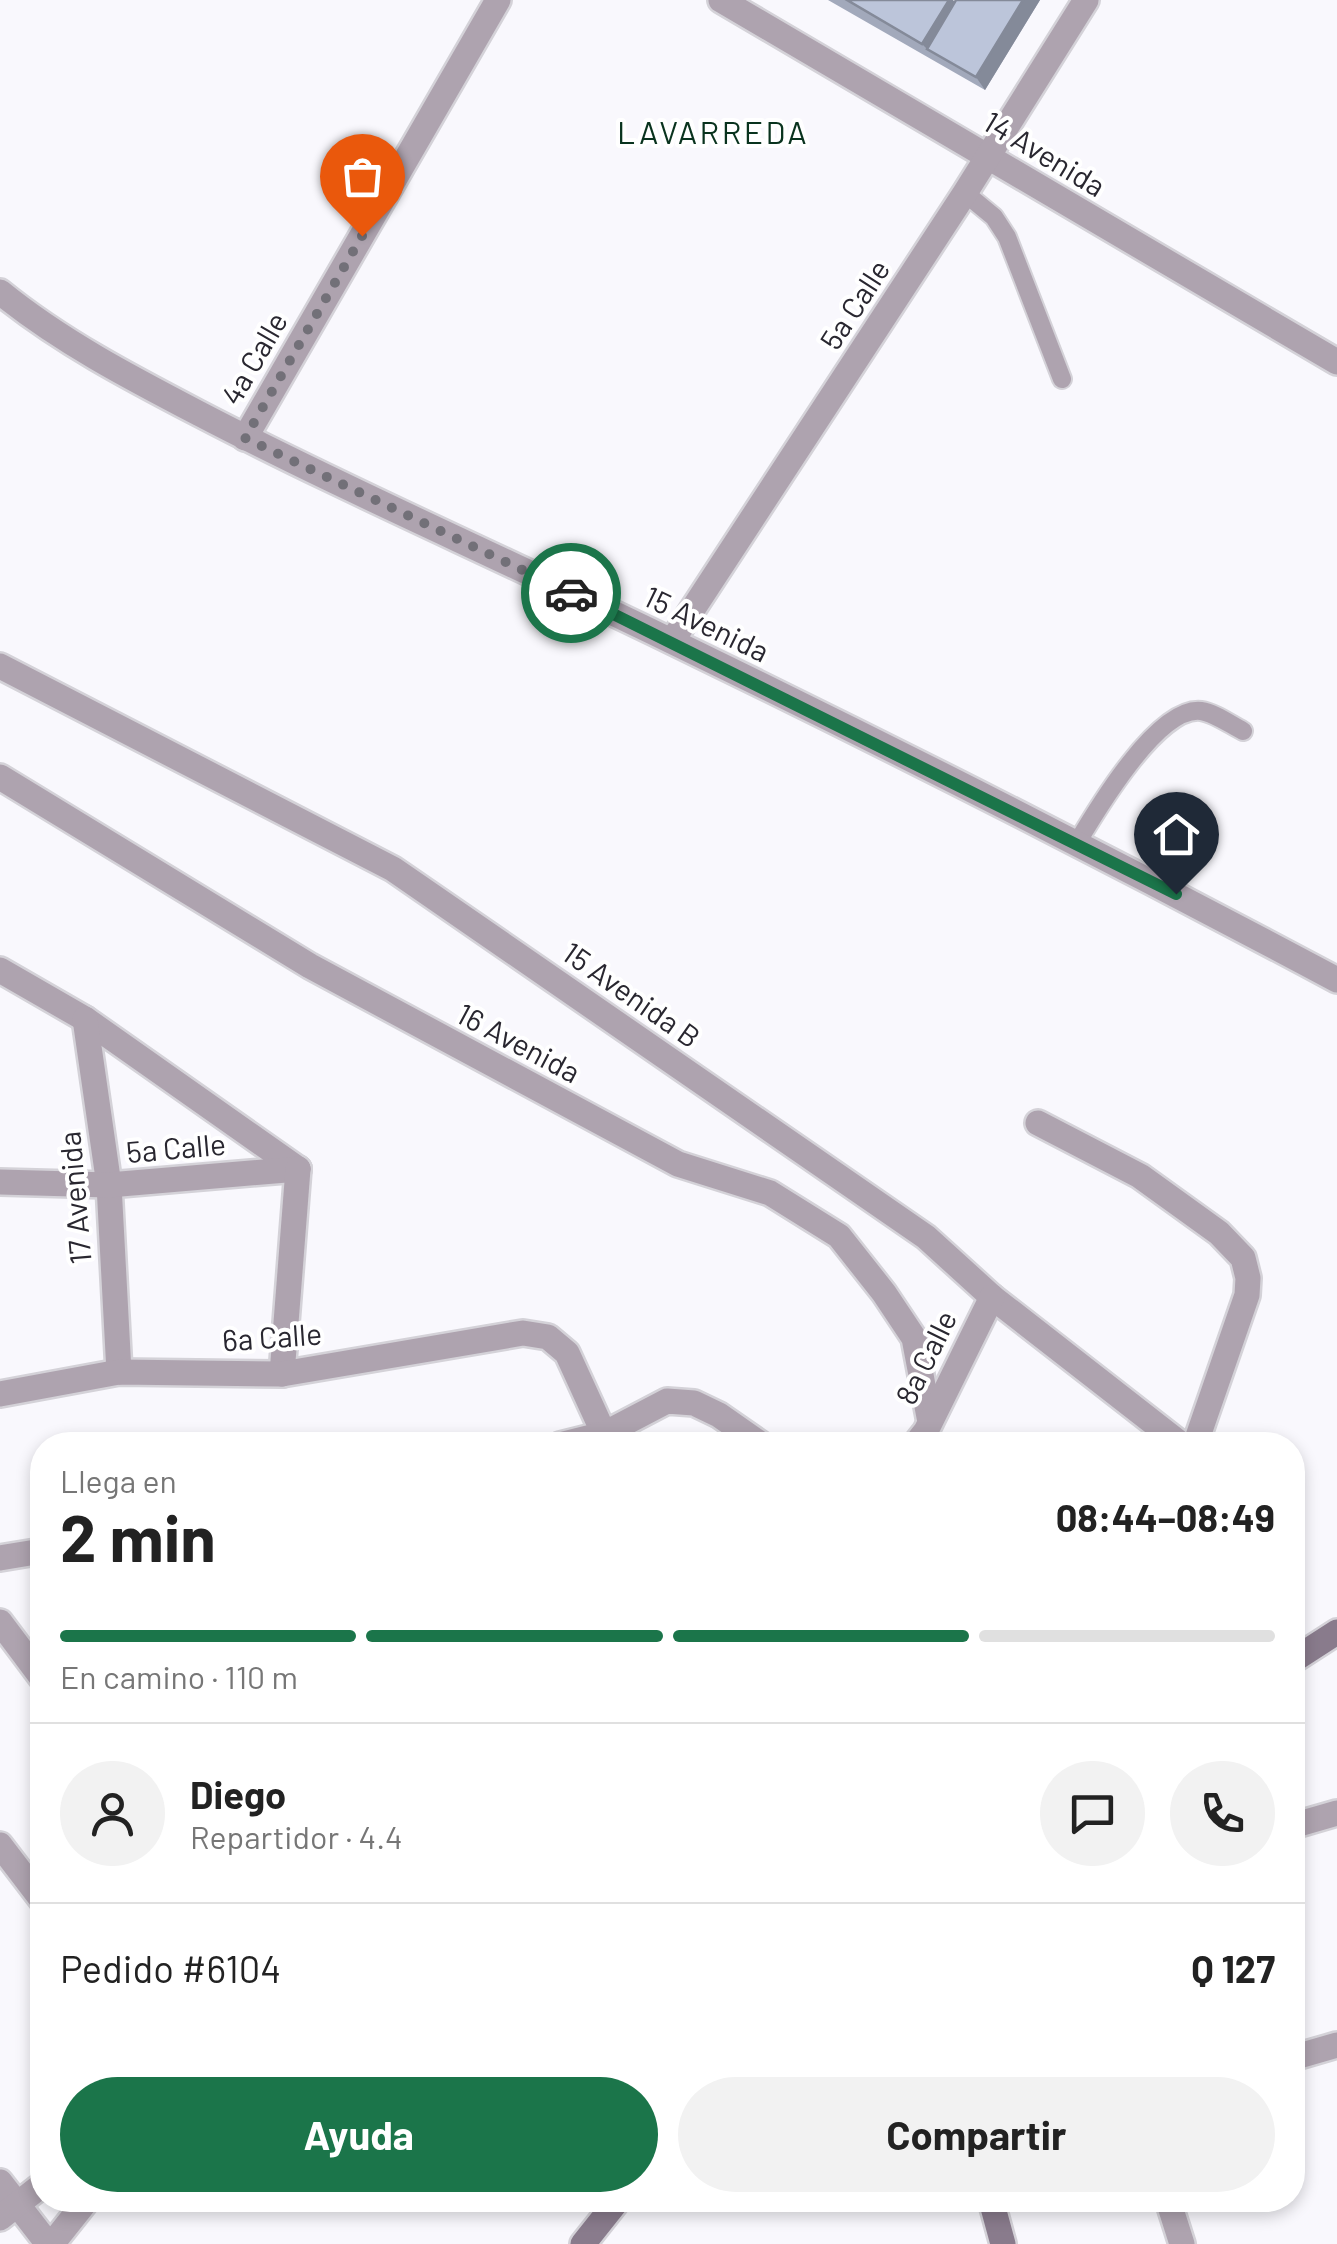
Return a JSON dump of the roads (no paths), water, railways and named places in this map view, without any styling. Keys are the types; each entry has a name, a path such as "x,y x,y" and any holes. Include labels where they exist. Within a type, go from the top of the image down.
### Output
{"main road":[{"path":"1305,1652 1337,1632"},
{"path":"583,2244 608,2212"},
{"path":"994,2212 1003,2244"}],"street":[{"name":"4a Calle","path":"245,438 498,0"},
{"name":"14 Avenida","path":"721,0 1337,362"},
{"name":"5a Calle","path":"672,641 965,193 1086,0"},
{"name":"15 Avenida","path":"0,292 31,317 245,438 672,641 1077,843 1337,980"},
{"name":"15 Avenida B","path":"0,666 394,869 926,1237 992,1297 1165,1432"},
{"name":"16 Avenida","path":"0,777 310,966 678,1164 770,1193 839,1236 884,1292 914,1338 928,1432"},
{"path":"0,970 85,1019 298,1169 282,1374"},
{"name":"17 Avenida","path":"85,1019 110,1185 118,1372"},
{"path":"1038,1124 1140,1176 1219,1233 1243,1258 1248,1278 1246,1295 1199,1432"},
{"name":"5a Calle","path":"0,1182 110,1185 298,1169"},
{"name":"8a Calle","path":"929,1432 992,1297"},
{"name":"6a Calle","path":"0,1394 118,1372 282,1374 523,1333 548,1337 567,1353 605,1432"},
{"path":"618,1432 668,1401 694,1403 744,1432"},
{"path":"0,1558 30,1552"},
{"path":"0,1622 30,1662"},
{"path":"1305,1822 1337,1813"},
{"path":"0,1844 30,1884"},
{"path":"1305,2054 1337,2045"},
{"path":"0,2182 8,2211 50,2244 78,2212"},
{"path":"8,2211 30,2194"},
{"path":"1172,2212 1182,2244"}],"lane":[{"path":"965,193 994,217 1007,236 1062,379"},
{"path":"1077,843 1105,796 1142,748 1170,724 1189,712 1203,711 1243,731"}],"district":[{"name":"LAVARREDA","path":"713,131"}]}
